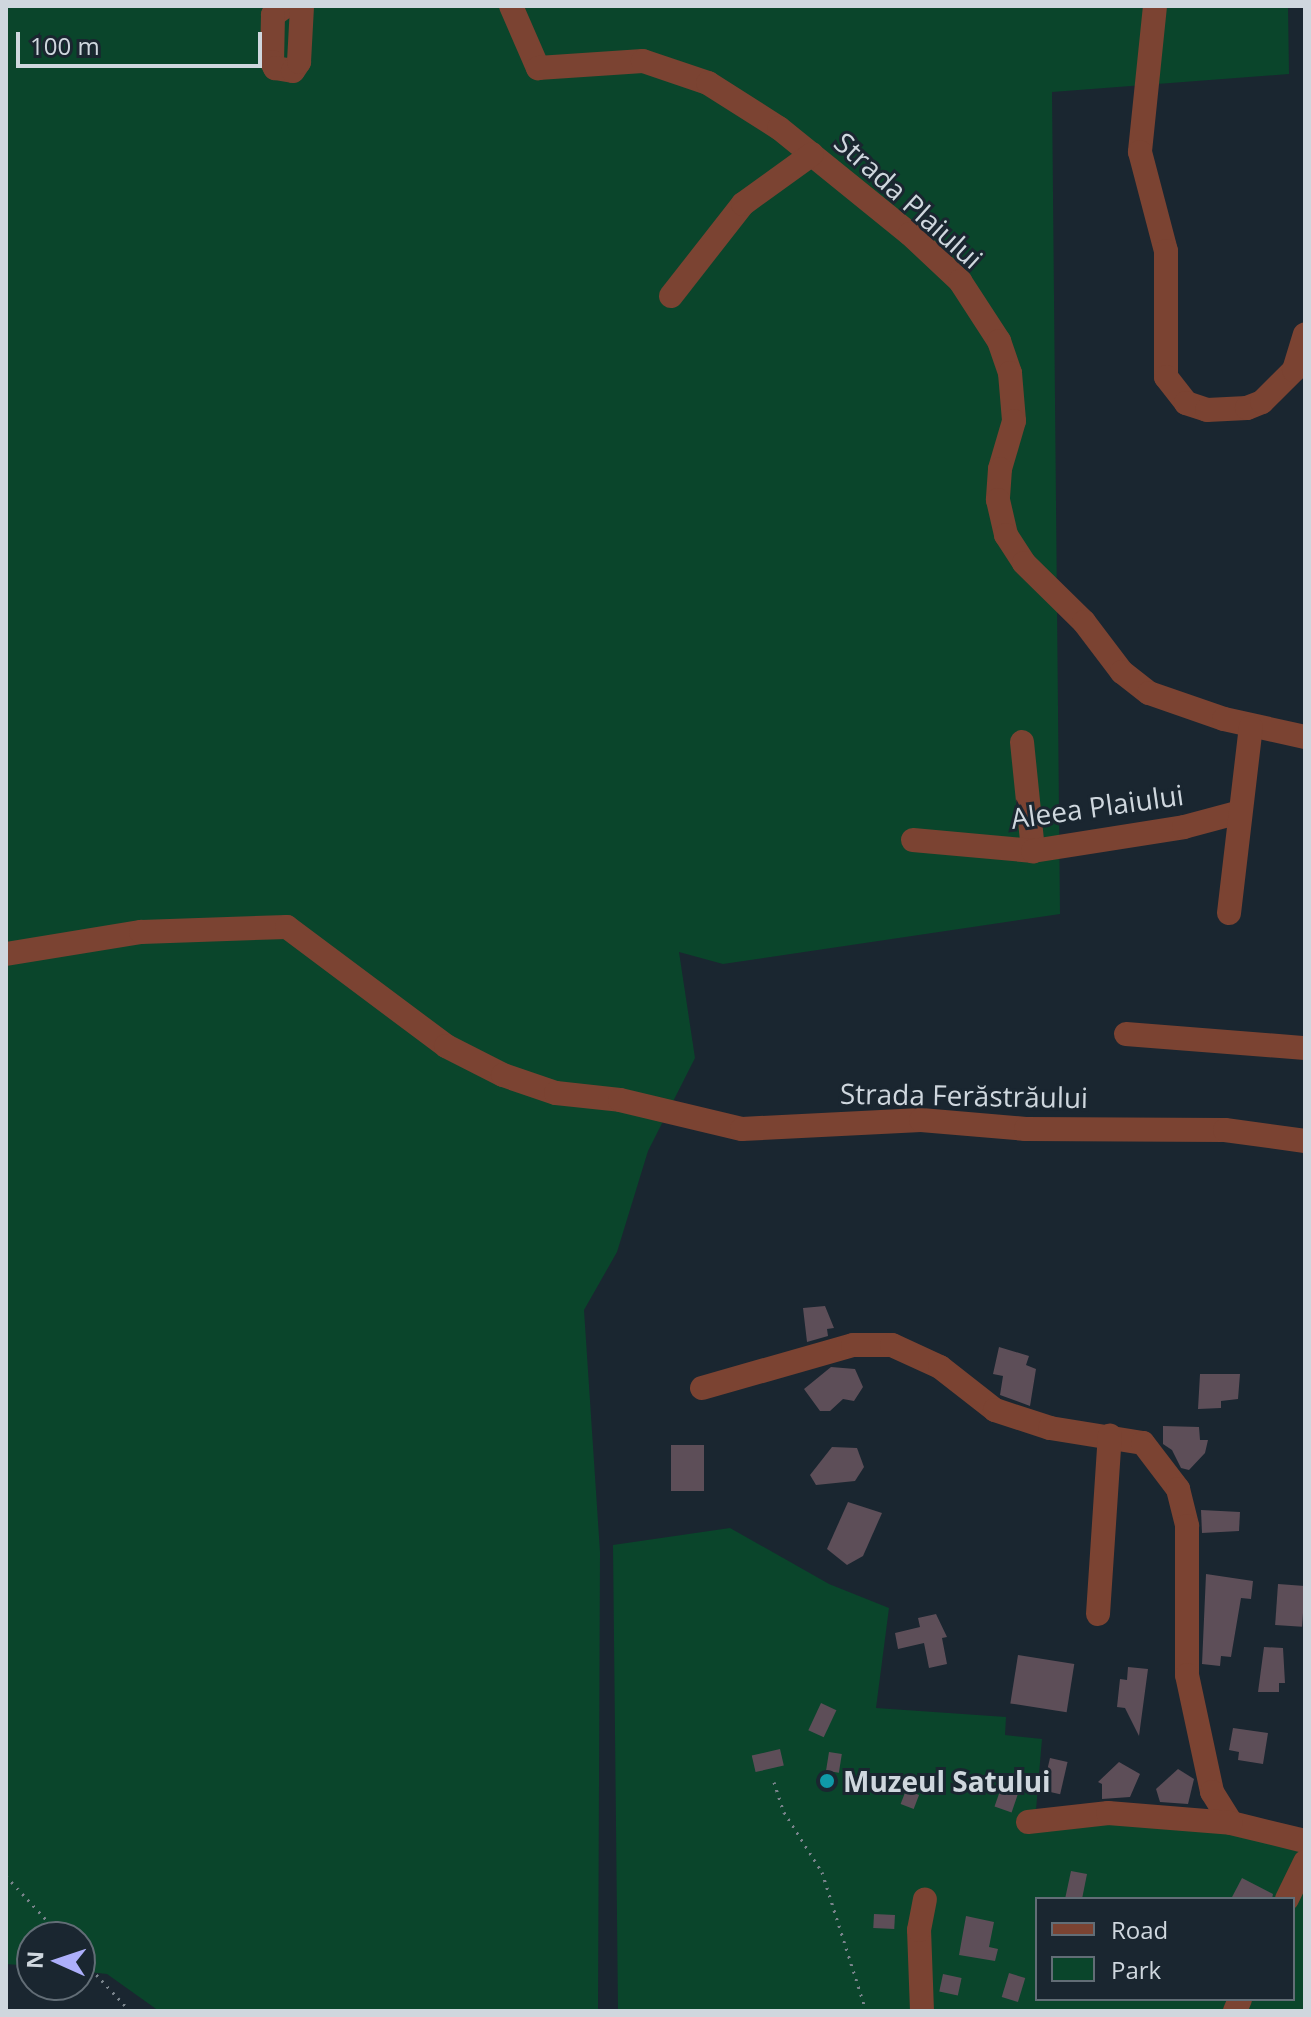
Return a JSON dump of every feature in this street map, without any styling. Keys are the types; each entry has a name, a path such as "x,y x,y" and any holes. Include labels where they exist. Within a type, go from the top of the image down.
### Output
{"street":[{"path":"286,6 273,15 272,62 275,68 293,71 299,62 302,6"},
{"name":"Strada Plaiului","path":"511,6 538,68 623,59 669,68 708,83 812,154 960,281 999,341 1010,373 1014,421 1000,469 998,500 1006,535 1024,563 1134,682 1170,702 1251,727 1305,737"},
{"path":"1155,6 1140,152 1166,251 1166,377 1186,403 1228,411 1262,402 1299,378 1305,335"},
{"path":"671,296 743,204 812,154"},
{"path":"1229,913 1251,727"},
{"path":"1022,742 1033,851"},
{"name":"Aleea Plaiului","path":"913,840 1033,851 1184,827 1240,812"},
{"name":"Strada Ferăstrăului","path":"6,954 141,932 287,927 446,1046 503,1075 556,1093 620,1100 742,1129 908,1120 1026,1129 1225,1130 1305,1141"},
{"path":"1126,1034 1305,1048"},
{"path":"702,1388 853,1345 892,1345 940,1367 995,1410 1050,1428 1110,1435 1143,1443 1158,1457 1183,1504 1189,1566 1185,1653 1189,1690 1212,1792 1231,1823"},
{"path":"1098,1614 1110,1435"},
{"path":"1028,1822 1122,1813 1231,1823 1305,1841"},
{"path":"1288,1897 1305,1862"},
{"path":"922,2011 919,1930 925,1900"}],"path":[{"path":"774,1782 784,1812 822,1872 866,2011"},
{"path":"6,1876 47,1921"},
{"path":"96,1974 130,2011"}],"green space":[{"path":"6,6 1288,6 1289,74 1052,92 1060,914 723,964 679,952 695,1058 648,1151 617,1252 584,1310 600,1552 598,2011 159,2011 107,1974 96,1973 96,1921 16,1921 16,1965 6,1964"},
{"name":"Muzeul Satului","path":"730,1528 829,1584 889,1608 876,1708 1006,1717 1005,1735 1042,1739 1035,1822 1228,1827 1305,1848 1305,2011 618,2011 613,1545"}],"building":[{"path":"825,1306 834,1328 827,1329 828,1336 807,1342 803,1308"},
{"path":"999,1347 1029,1356 1026,1365 1036,1369 1030,1406 1000,1395 1003,1376 993,1374"},
{"path":"831,1367 855,1369 863,1387 854,1401 843,1399 830,1411 820,1411 804,1389"},
{"path":"1200,1374 1240,1374 1238,1399 1221,1401 1221,1408 1198,1409"},
{"path":"1163,1426 1199,1427 1200,1440 1208,1440 1205,1453 1189,1470 1181,1468 1172,1450 1163,1444"},
{"path":"671,1445 704,1445 704,1491 671,1491"},
{"path":"832,1447 857,1448 864,1467 855,1481 816,1485 810,1475"},
{"path":"848,1502 882,1513 863,1556 847,1565 827,1549"},
{"path":"1201,1510 1240,1512 1239,1531 1202,1533"},
{"path":"1206,1574 1253,1581 1251,1599 1241,1598 1231,1657 1221,1656 1220,1666 1202,1664"},
{"path":"1278,1584 1305,1586 1302,1627 1275,1625"},
{"path":"936,1614 947,1637 942,1638 947,1664 929,1668 924,1643 898,1649 895,1633 920,1627 918,1618"},
{"path":"1264,1647 1283,1648 1285,1683 1279,1683 1279,1692 1258,1692"},
{"path":"1018,1655 1074,1664 1067,1712 1010,1703"},
{"path":"1128,1667 1148,1669 1139,1736 1125,1708 1117,1707 1120,1679 1127,1680"},
{"path":"821,1703 836,1710 824,1737 808,1730"},
{"path":"1233,1728 1268,1733 1263,1764 1238,1760 1239,1752 1229,1750"},
{"path":"780,1749 784,1766 756,1772 752,1756"},
{"path":"829,1752 842,1754 839,1773 826,1771"},
{"path":"1050,1758 1068,1762 1060,1794 1043,1790"},
{"path":"1119,1762 1140,1774 1130,1797 1102,1799 1102,1784 1098,1782"},
{"path":"1178,1769 1194,1779 1188,1804 1160,1802 1156,1789"},
{"path":"1003,1782 1020,1788 1012,1812 995,1807"},
{"path":"906,1790 919,1795 914,1809 901,1804"},
{"path":"1071,1871 1087,1874 1082,1897 1065,1897"},
{"path":"1242,1878 1273,1894 1272,1897 1232,1897"},
{"path":"874,1914 895,1915 894,1929 873,1928"},
{"path":"966,1916 994,1922 989,1947 998,1949 995,1961 959,1955"},
{"path":"1009,1973 1025,1978 1018,2002 1002,1997"},
{"path":"943,1974 962,1978 958,1996 939,1992"}],"place":[{"name":"Muzeul Satului","path":"827,1781"}]}
